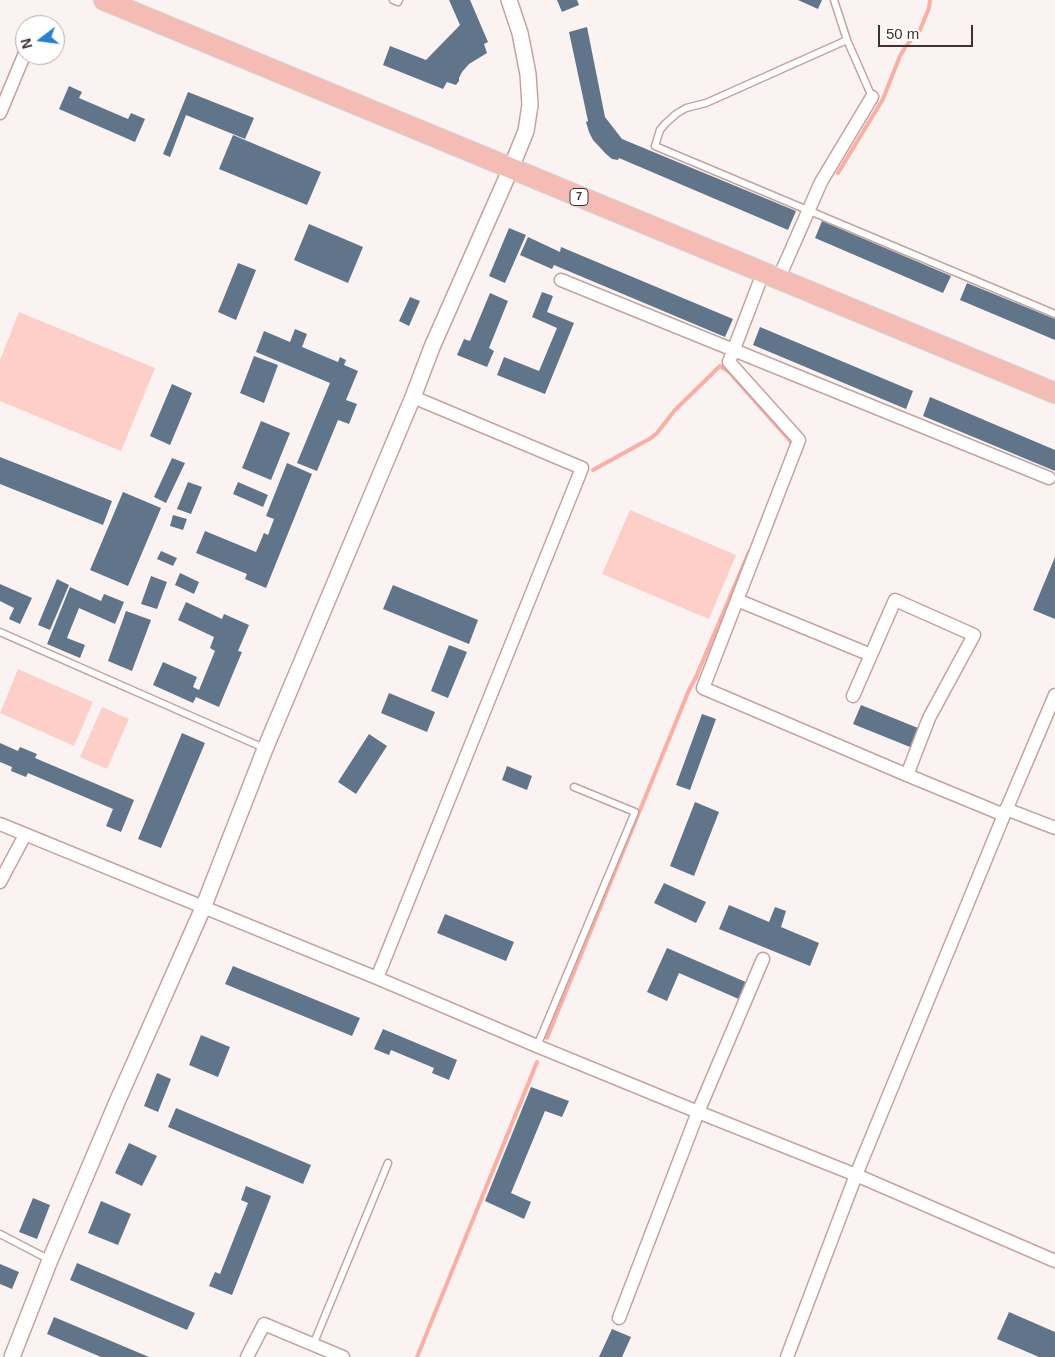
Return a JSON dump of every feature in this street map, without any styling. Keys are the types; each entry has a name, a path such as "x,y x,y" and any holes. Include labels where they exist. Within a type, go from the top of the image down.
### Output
{"highway":[{"name":"7","path":"104,0 1055,393"}],"street":[{"path":"12,1357 50,1260 117,1102 203,908 266,749 413,397 432,347 526,130 530,91 522,41 509,0"},
{"path":"0,113 20,65"},
{"path":"872,98 821,182 808,211 771,276 733,350 729,362 799,440 704,688 907,775 1005,812 1055,828"},
{"path":"561,280 1049,478"},
{"path":"377,978 582,468 413,397"},
{"path":"737,600 871,656"},
{"path":"852,696 895,600 974,635 929,718 907,775"},
{"path":"787,1357 856,1176 1055,695"},
{"path":"0,824 856,1176 1055,1261"},
{"path":"0,882 25,835"},
{"path":"619,1318 698,1112 763,959"},
{"path":"247,1357 264,1324 343,1357"}],"lane":[{"path":"393,0 398,2 399,0"},
{"path":"834,0 847,40 872,98"},
{"path":"847,40 706,103 686,108 676,114 660,130 655,146 1055,314"},
{"path":"0,632 266,749"},
{"path":"537,1046 635,812 574,787"},
{"path":"313,1345 388,1163"},
{"path":"0,1234 50,1260"}],"shaded area":[{"path":"19,312 155,368 121,451 0,401 0,360"},
{"path":"630,510 736,555 709,619 602,574"},
{"path":"18,669 93,702 74,746 0,713"},
{"path":"102,707 129,719 107,769 80,757"}],"building":[{"path":"449,0 470,0 488,42 484,44 487,53 469,64 462,72 456,85 447,82 443,89 383,65 390,46 426,60 460,25"},
{"path":"557,0 577,0 579,5 562,12"},
{"path":"798,0 822,0 818,9"},
{"path":"587,27 605,117 622,139 796,211 788,230 619,158 618,160 612,159 606,154 593,140 589,132 569,32"},
{"path":"69,86 82,92 79,98 128,119 131,113 145,119 135,142 59,109"},
{"path":"188,92 254,118 245,139 186,115 170,157 163,154"},
{"path":"233,135 321,172 307,205 219,169"},
{"path":"822,221 951,276 943,293 815,238"},
{"path":"309,224 363,247 348,283 294,260"},
{"path":"509,228 526,235 505,283 489,276"},
{"path":"528,237 560,252 561,247 733,319 725,337 554,265 552,269 520,255"},
{"path":"238,263 256,270 236,320 218,312"},
{"path":"967,283 1055,319 1055,340 960,300"},
{"path":"542,292 553,296 547,312 574,323 545,394 497,375 504,357 539,371 557,328 532,317"},
{"path":"490,293 508,301 489,348 494,351 487,367 457,355 464,339 470,341"},
{"path":"410,297 420,301 409,326 399,321"},
{"path":"760,327 913,391 906,409 753,345"},
{"path":"295,329 307,334 302,347 338,362 340,357 346,360 344,365 358,371 346,400 357,404 349,424 338,420 317,471 297,463 330,383 256,352 264,331 290,342"},
{"path":"254,356 278,365 264,403 240,393"},
{"path":"172,384 192,393 170,445 150,436"},
{"path":"930,397 1055,450 1055,471 923,416"},
{"path":"261,421 290,433 271,480 242,468"},
{"path":"0,457 112,501 103,525 0,484"},
{"path":"172,458 185,463 166,503 154,497"},
{"path":"287,463 312,474 266,588 245,579 247,574 196,553 205,531 256,552 264,533 268,535 274,519 266,516"},
{"path":"188,482 202,487 191,514 177,509"},
{"path":"238,482 268,495 263,507 233,494"},
{"path":"123,492 161,508 128,586 90,570"},
{"path":"173,515 187,519 183,530 170,526"},
{"path":"161,551 177,558 173,566 157,559"},
{"path":"1055,557 1055,619 1033,610"},
{"path":"180,573 199,582 194,594 175,585"},
{"path":"151,576 167,582 157,609 141,604"},
{"path":"57,579 69,585 50,630 38,625"},
{"path":"0,584 32,598 20,624 9,619 14,608 0,601"},
{"path":"393,585 478,620 469,644 383,609"},
{"path":"70,587 101,601 104,594 124,602 115,624 79,608 67,638 85,645 80,658 47,644"},
{"path":"186,602 222,619 224,614 249,625 238,651 242,652 219,707 196,697 193,703 153,685 163,662 197,677 193,687 199,690 215,651 210,648 214,637 178,620"},
{"path":"126,611 151,620 132,671 108,661"},
{"path":"449,645 467,652 448,698 431,691"},
{"path":"389,693 435,712 427,732 381,713"},
{"path":"861,705 918,728 910,747 853,724"},
{"path":"702,714 716,719 690,790 676,785"},
{"path":"182,733 205,743 161,848 138,839"},
{"path":"369,734 387,746 356,794 338,782"},
{"path":"0,743 18,751 20,747 37,754 35,758 134,800 121,832 106,826 113,809 28,773 26,777 11,771 12,767 0,762"},
{"path":"507,766 532,776 527,790 502,780"},
{"path":"695,802 719,812 694,876 670,866"},
{"path":"664,883 706,902 696,923 654,903"},
{"path":"729,905 769,922 775,907 786,911 781,927 819,943 810,966 719,929"},
{"path":"445,914 514,942 506,961 437,933"},
{"path":"667,948 748,983 741,1000 679,973 667,1001 647,992"},
{"path":"233,966 360,1018 352,1036 225,984"},
{"path":"383,1029 457,1060 449,1080 432,1073 434,1068 391,1050 389,1055 374,1049"},
{"path":"201,1035 230,1047 218,1077 189,1065"},
{"path":"157,1073 171,1079 158,1112 144,1106"},
{"path":"531,1087 569,1101 562,1117 545,1111 511,1193 531,1202 524,1219 485,1201"},
{"path":"176,1108 311,1165 303,1184 168,1127"},
{"path":"129,1143 157,1156 142,1186 115,1173"},
{"path":"246,1186 271,1196 232,1295 209,1286 215,1272 220,1274 248,1203 241,1200"},
{"path":"33,1198 50,1205 37,1239 19,1232"},
{"path":"101,1201 131,1214 118,1245 88,1233"},
{"path":"77,1263 195,1313 187,1330 70,1280"},
{"path":"0,1264 19,1272 12,1289 0,1284"},
{"path":"1009,1312 1055,1332 1055,1357 1039,1357 997,1339"},
{"path":"54,1317 149,1357 101,1357 47,1334"},
{"path":"612,1329 631,1337 622,1357 599,1357"}],"waterway":[{"path":"838,173 883,99 900,56 920,30 929,8 930,0"},
{"path":"593,470 651,438 675,410 720,366 729,372 791,442 791,446"},
{"path":"547,1038 689,690 749,552"},
{"path":"417,1357 537,1062"}]}
